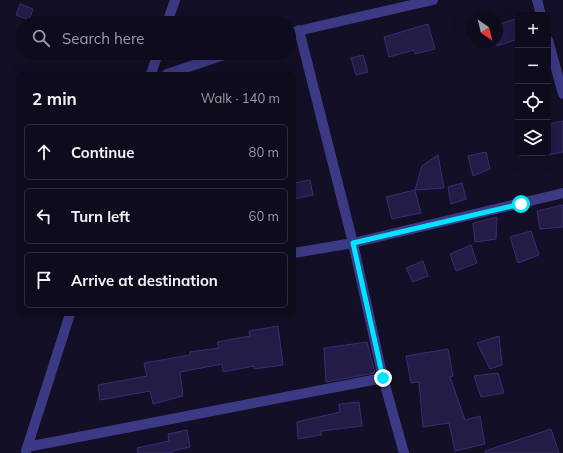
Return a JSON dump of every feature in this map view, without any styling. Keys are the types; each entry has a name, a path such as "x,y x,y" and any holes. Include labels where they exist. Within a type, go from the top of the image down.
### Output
{"street":[{"path":"169,16 175,0"},
{"path":"296,32 433,0"},
{"path":"537,0 540,12"},
{"path":"296,39 353,243 383,378 404,453"},
{"path":"550,48 563,94"},
{"path":"151,72 155,60"},
{"path":"173,72 209,60"},
{"path":"296,252 353,243 563,193"},
{"path":"69,316 26,450 383,378"}],"building":[{"path":"20,4 33,9 30,16 16,15"},
{"path":"515,19 515,40 503,44 503,23"},
{"path":"428,24 435,49 415,54 414,50 389,57 384,37"},
{"path":"363,55 368,72 356,75 351,58"},
{"path":"563,121 563,152 551,154 551,123"},
{"path":"486,152 490,169 473,176 468,156"},
{"path":"438,155 444,188 415,190 422,166"},
{"path":"310,180 313,195 296,199 296,183"},
{"path":"462,183 466,199 451,204 448,187"},
{"path":"415,190 421,213 392,219 386,197"},
{"path":"563,205 563,227 540,229 537,211"},
{"path":"497,217 496,239 475,242 473,223"},
{"path":"531,231 539,255 518,263 510,237"},
{"path":"471,245 477,263 456,271 450,254"},
{"path":"423,261 428,276 413,282 406,268"},
{"path":"278,326 283,365 254,369 254,366 223,372 222,364 180,372 183,396 153,404 150,391 100,400 98,385 147,376 144,363 190,355 190,352 219,348 217,342 250,336 249,331"},
{"path":"499,336 502,365 490,369 477,343"},
{"path":"367,342 375,373 326,382 324,348"},
{"path":"448,349 453,376 450,377 465,420 480,416 485,444 455,451 449,423 423,427 419,382 411,383 406,356"},
{"path":"498,373 504,393 481,397 474,376"},
{"path":"359,402 362,426 321,431 321,435 298,439 297,422 340,412 339,404"},
{"path":"551,429 559,453 485,453 485,451"},
{"path":"187,430 190,447 173,451 173,453 138,453 137,448 169,441 168,434"}],"route":[{"path":"383,378 353,243 521,204"}]}
